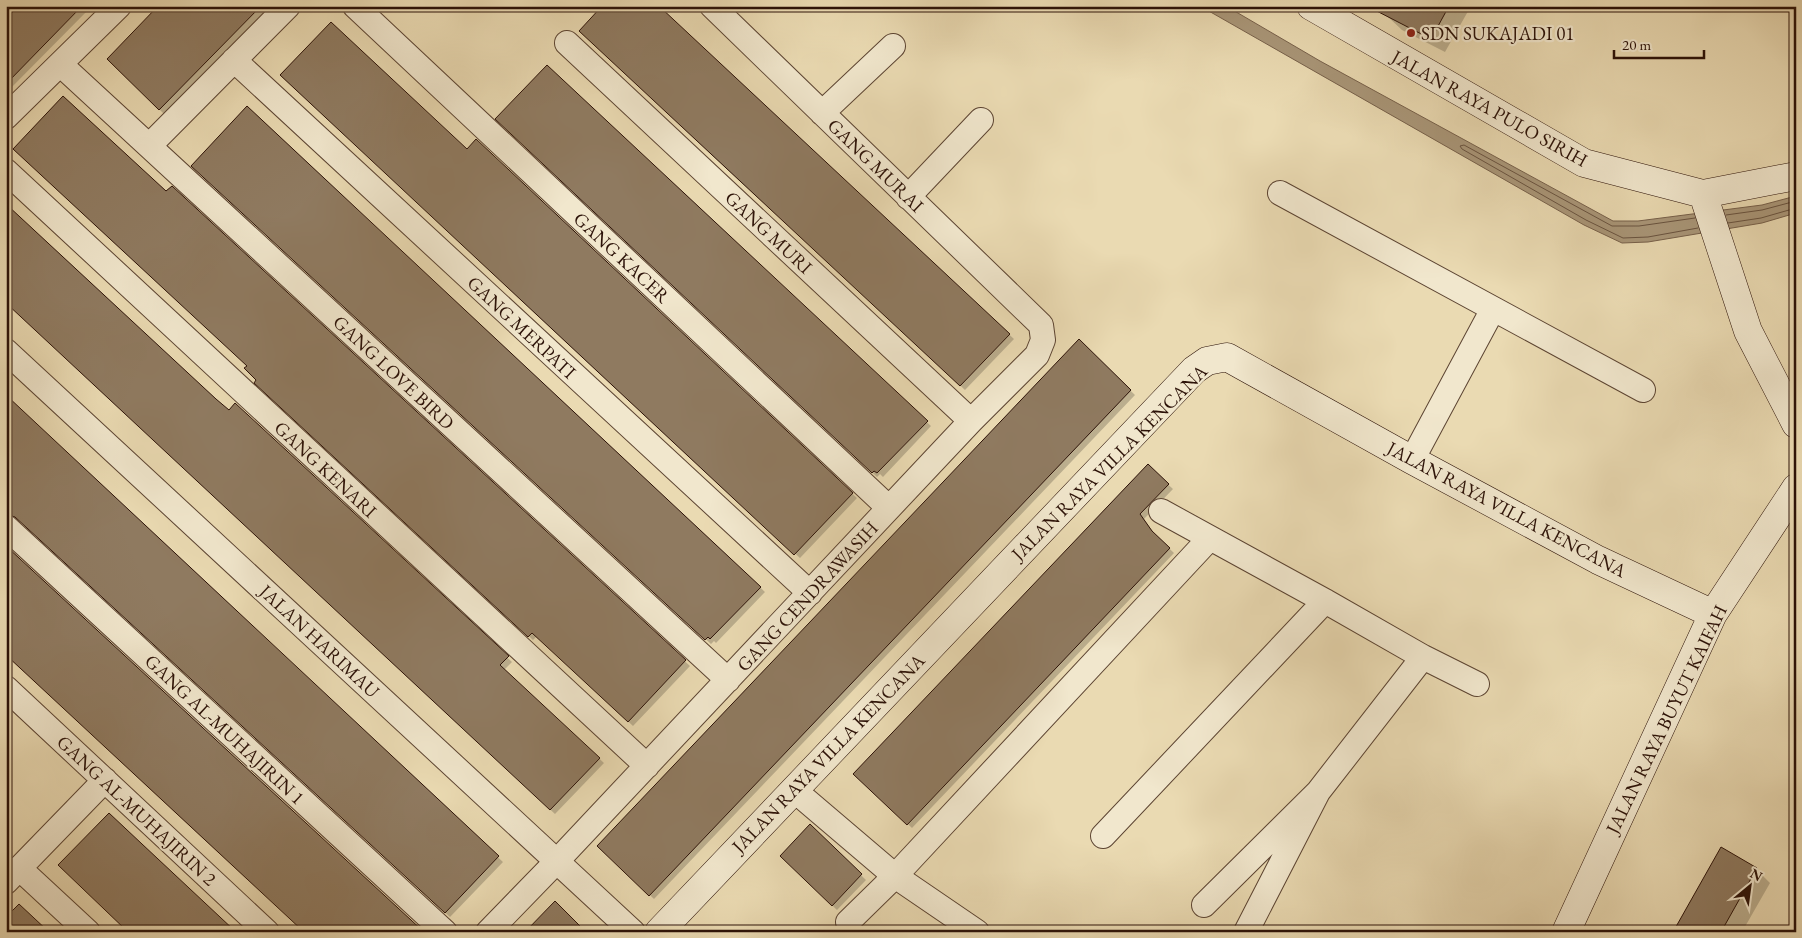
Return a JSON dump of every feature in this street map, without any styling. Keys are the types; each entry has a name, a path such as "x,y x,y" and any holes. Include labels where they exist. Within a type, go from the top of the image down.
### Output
{"street":[{"path":"6,118 119,6"},
{"path":"149,146 288,6"},
{"name":"GANG KACER","path":"355,6 889,508"},
{"name":"GANG MURAI","path":"712,6 1041,325"},
{"name":"JALAN RAYA PULO SIRIH","path":"1311,6 1584,164 1704,197 1796,176"},
{"name":"GANG MURI","path":"567,43 971,422"},
{"path":"822,113 893,46"},
{"name":"GANG MERPATI","path":"234,60 810,593"},
{"name":"GANG LOVE BIRD","path":"60,64 728,680"},
{"path":"908,197 981,120"},
{"name":"GANG KENARI","path":"6,172 647,766"},
{"path":"1280,193 1643,390"},
{"path":"1704,197 1748,331 1796,424"},
{"path":"1412,460 1493,309"},
{"name":"GANG CENDRAWASIH","path":"488,932 889,508 1037,355 1043,340 1041,325"},
{"name":"JALAN HARIMAU","path":"6,351 633,932"},
{"name":"JALAN RAYA VILLA KENCANA","path":"658,932 1194,370 1207,361 1227,357 1412,460 1598,560 1713,614"},
{"name":"JALAN RAYA BUYUT KAIFAH","path":"1566,932 1713,614 1796,488"},
{"path":"1161,511 1325,600 1423,657 1477,684"},
{"name":"GANG AL-MUHAJIRIN 1","path":"6,527 445,932"},
{"path":"848,922 895,876 1210,538"},
{"path":"1103,836 1325,600"},
{"path":"1204,905 1318,792 1423,657"},
{"name":"GANG AL-MUHAJIRIN 2","path":"6,688 267,932"},
{"path":"88,932 13,875 105,780"},
{"path":"794,790 895,876 977,932"},
{"path":"1246,932 1318,792"}],"water":[{"path":"1200,6 1226,6 1320,61 1613,221 1638,221 1762,205 1796,196 1796,213 1762,223 1648,242 1622,243 1584,225"}],"building":[{"path":"6,6 82,6 6,84"},
{"path":"158,6 261,6 159,110 107,59"},
{"path":"602,6 659,6 1010,334 960,386 579,31"},
{"path":"1367,6 1449,6 1431,39"},
{"path":"331,22 467,149 476,139 853,493 794,555 280,75"},
{"path":"547,65 928,421 877,473 874,471 872,473 495,119"},
{"path":"63,96 166,191 172,186 686,660 628,722 532,633 528,637 254,383 256,380 244,368 247,366 13,149"},
{"path":"247,106 761,587 710,639 708,637 705,640 191,166"},
{"path":"6,204 216,399 229,410 235,403 509,656 500,665 600,758 550,810 6,303"},
{"path":"1079,339 1131,390 649,896 597,846"},
{"path":"6,395 499,856 445,913 15,517 6,514"},
{"path":"1148,464 1169,484 1140,514 1152,531 1170,548 907,825 853,774"},
{"path":"6,546 424,932 304,932 6,655"},
{"path":"109,813 236,932 128,932 58,865"},
{"path":"810,824 862,874 832,906 780,856"},
{"path":"1721,847 1757,868 1721,932 1673,932"},
{"path":"555,901 586,932 525,932"},
{"path":"19,904 49,932 6,932 6,917"}],"place":[{"name":"SDN SUKAJADI 01","path":"1411,33"}]}
